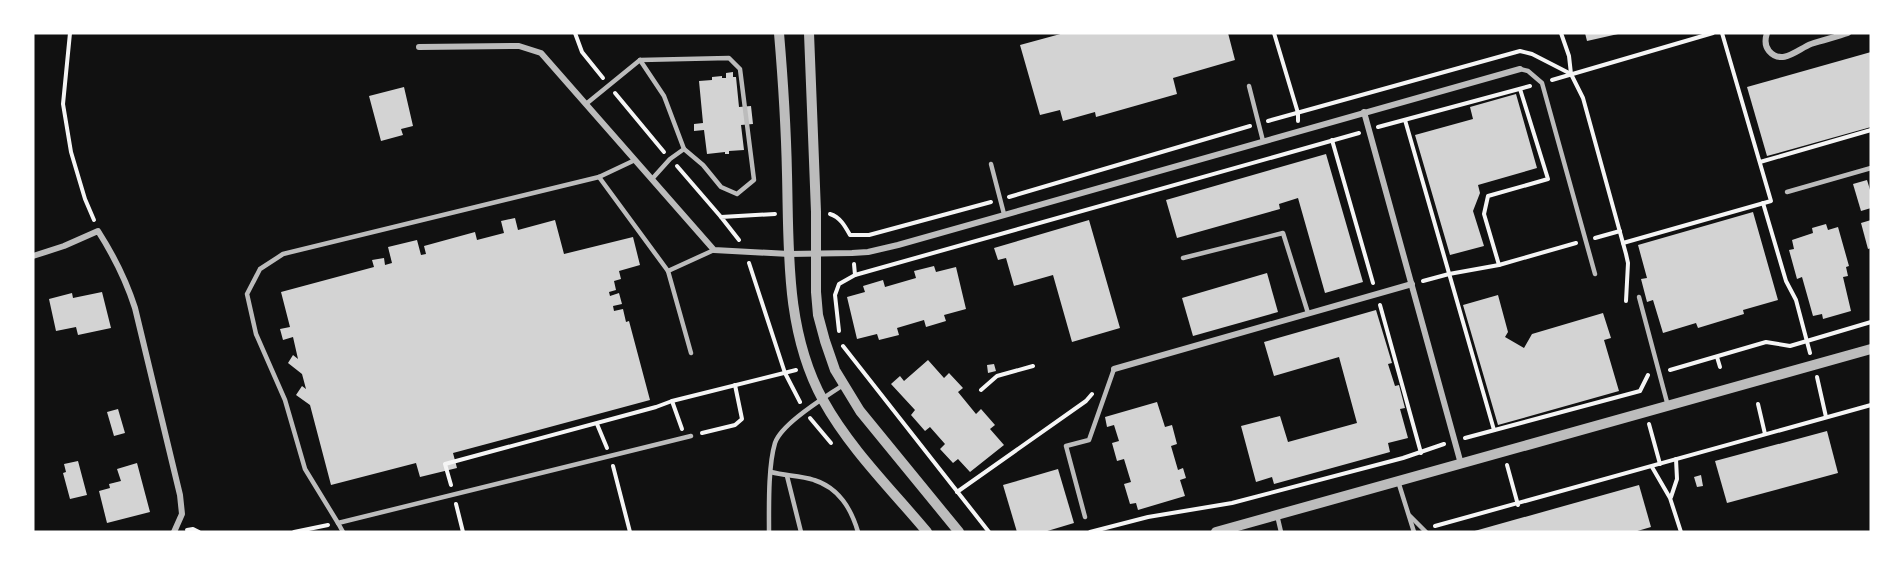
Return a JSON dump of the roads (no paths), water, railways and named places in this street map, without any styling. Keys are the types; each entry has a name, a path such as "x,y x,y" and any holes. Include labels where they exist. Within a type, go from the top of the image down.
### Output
{"street":[{"path":"779,33 784,90 790,289 808,366 838,426 927,532"},
{"path":"809,33 816,191 818,315 835,369 843,386 860,411 959,532"},
{"path":"1767,33 1765,41 1767,47 1775,56 1781,57 1788,56 1809,45 1848,33"},
{"path":"419,47 519,46 541,53 714,250 789,254 867,252 898,245 1520,69"},
{"path":"1364,112 1461,464"},
{"path":"33,256 98,231 112,252 128,287 145,343 182,506 179,524 174,532"},
{"path":"1114,369 1412,284"},
{"path":"1216,532 1871,349"}],"lane":[{"path":"586,104 640,60 729,58 740,69 754,180 737,194 721,187 703,165 684,149 664,96 640,60"},
{"path":"1520,69 1528,71 1542,83 1595,274"},
{"path":"1249,86 1263,141"},
{"path":"652,179 670,159 684,149"},
{"path":"343,532 305,469 285,400 256,334 247,294 260,269 283,254 599,177 635,160"},
{"path":"991,164 1004,214"},
{"path":"1787,192 1871,168"},
{"path":"599,177 668,271 692,353"},
{"path":"1183,258 1283,233 1308,314"},
{"path":"668,271 714,250"},
{"path":"1639,297 1668,406"},
{"path":"1085,517 1066,447 1089,440 1114,369"},
{"path":"769,532 771,472 776,441 798,417 843,386"},
{"path":"338,523 691,436"},
{"path":"771,472 813,479 828,486 840,495 853,514 858,532"},
{"path":"787,476 801,532"},
{"path":"1398,481 1414,532"},
{"path":"1408,514 1425,531"},
{"path":"1277,515 1281,532"}]}
